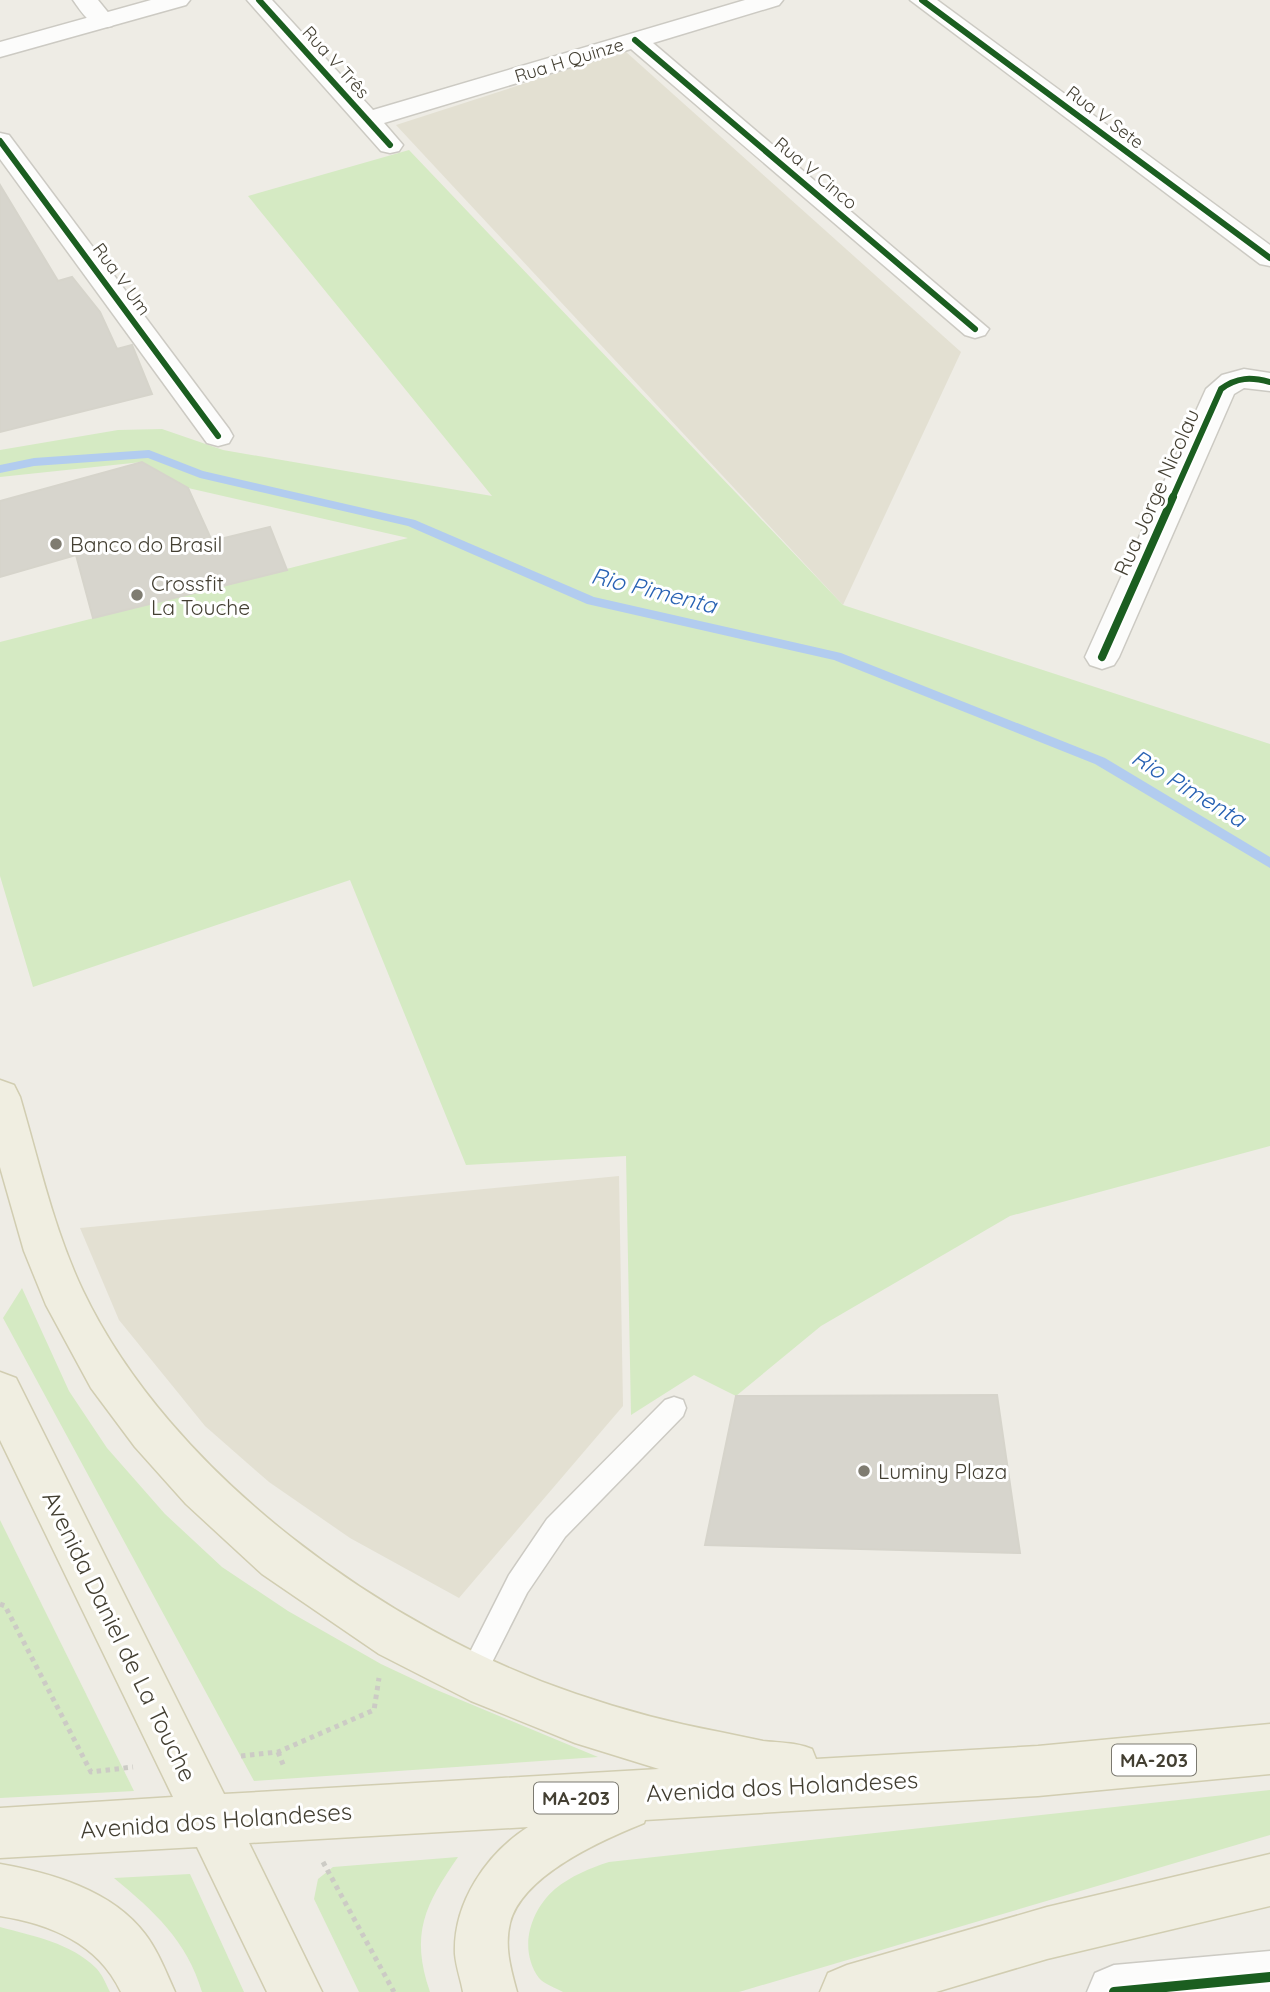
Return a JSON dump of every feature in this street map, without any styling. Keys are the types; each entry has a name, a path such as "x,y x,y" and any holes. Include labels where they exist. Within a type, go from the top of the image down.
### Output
{"main road":[{"path":"0,1097 45,1251 68,1305 107,1373 151,1432 202,1488 279,1558 396,1637 471,1677 575,1718 672,1748 766,1766 943,1776"},
{"name":"Avenida Daniel de La Touche","path":"0,1393 295,1992"},
{"name":"Avenida dos Holandeses","path":"0,1833 1038,1771 1270,1749"},
{"path":"490,1992 482,1966 480,1936 484,1917 513,1870 538,1848 565,1832 602,1814 661,1793"},
{"path":"847,1992 1046,1933 1270,1880"},
{"path":"0,1890 43,1897 92,1920 112,1935 130,1955 148,1992"},
{"path":"932,1992 1270,1891"}],"street":[{"path":"0,50 122,0"},
{"path":"0,34 93,10 178,0"},
{"name":"Rua V Três","path":"259,0 390,145"},
{"name":"Rua H Quinze","path":"366,120 771,0"},
{"name":"Rua V Sete","path":"922,0 1270,258"},
{"name":"Rua V Cinco","path":"635,40 975,330"},
{"name":"Rua V Um","path":"0,141 218,436"},
{"name":"Rua Jorge Nicolau","path":"1102,657 1221,389 1227,383 1249,377 1270,382"},
{"path":"1114,1992 1270,1977"}],"lane":[{"path":"471,1677 517,1584 556,1528 674,1408"}],"path":[{"path":"0,1604 5,1605 91,1772 141,1766"},
{"path":"241,1756 278,1752 374,1710 381,1664"},
{"path":"317,1852 394,1992"}],"shaded area":[{"path":"625,51 961,352 843,605 396,125"},
{"path":"619,1176 623,1406 459,1598 350,1538 269,1482 205,1426 119,1320 80,1228"}],"green space":[{"path":"409,150 843,605 1270,744 1270,1146 1010,1216 821,1326 736,1396 694,1375 631,1415 626,1156 466,1165 350,880 33,987 0,876 0,642 408,538 188,488 142,462 0,477 0,450 118,430 162,429 223,450 492,496 248,196"},
{"path":"22,1288 69,1391 107,1448 165,1514 222,1567 288,1611 381,1664 598,1757 254,1781 3,1318"},
{"path":"0,1520 134,1791 0,1798"},
{"path":"1270,1790 1270,1835 739,1992 563,1992 539,1978 529,1955 528,1943 533,1919 546,1898 574,1876 609,1862"},
{"path":"458,1857 437,1890 424,1920 421,1953 430,1992 359,1992 314,1899 318,1879 333,1867"},
{"path":"190,1874 244,1992 202,1992 188,1957 178,1942 143,1903 114,1878"},
{"path":"0,1927 38,1937 75,1952 98,1970 110,1992 0,1992"}],"building":[{"path":"0,185 58,281 72,277 100,312 117,349 132,345 152,394 0,432"},
{"path":"142,462 188,488 212,541 270,527 287,570 93,618 76,555 0,577 0,501"},
{"name":"Luminy Plaza","path":"997,1395 1020,1553 705,1545 736,1396"}],"waterway":[{"name":"Rio Pimenta","path":"0,469 34,462 149,454 200,474 411,523 591,601 837,656 1100,761 1270,863"}],"cycle path":[{"path":"259,0 390,145"},
{"path":"922,0 1270,258"},
{"path":"635,40 975,329"},
{"path":"0,141 218,436"},
{"path":"1102,657 1221,389 1244,378 1270,382"},
{"path":"1114,1992 1270,1977"}],"place":[{"name":"Banco do Brasil","path":"56,544"},
{"name":"Crossfit La Touche","path":"137,595"},
{"name":"Luminy Plaza","path":"864,1471"}]}
